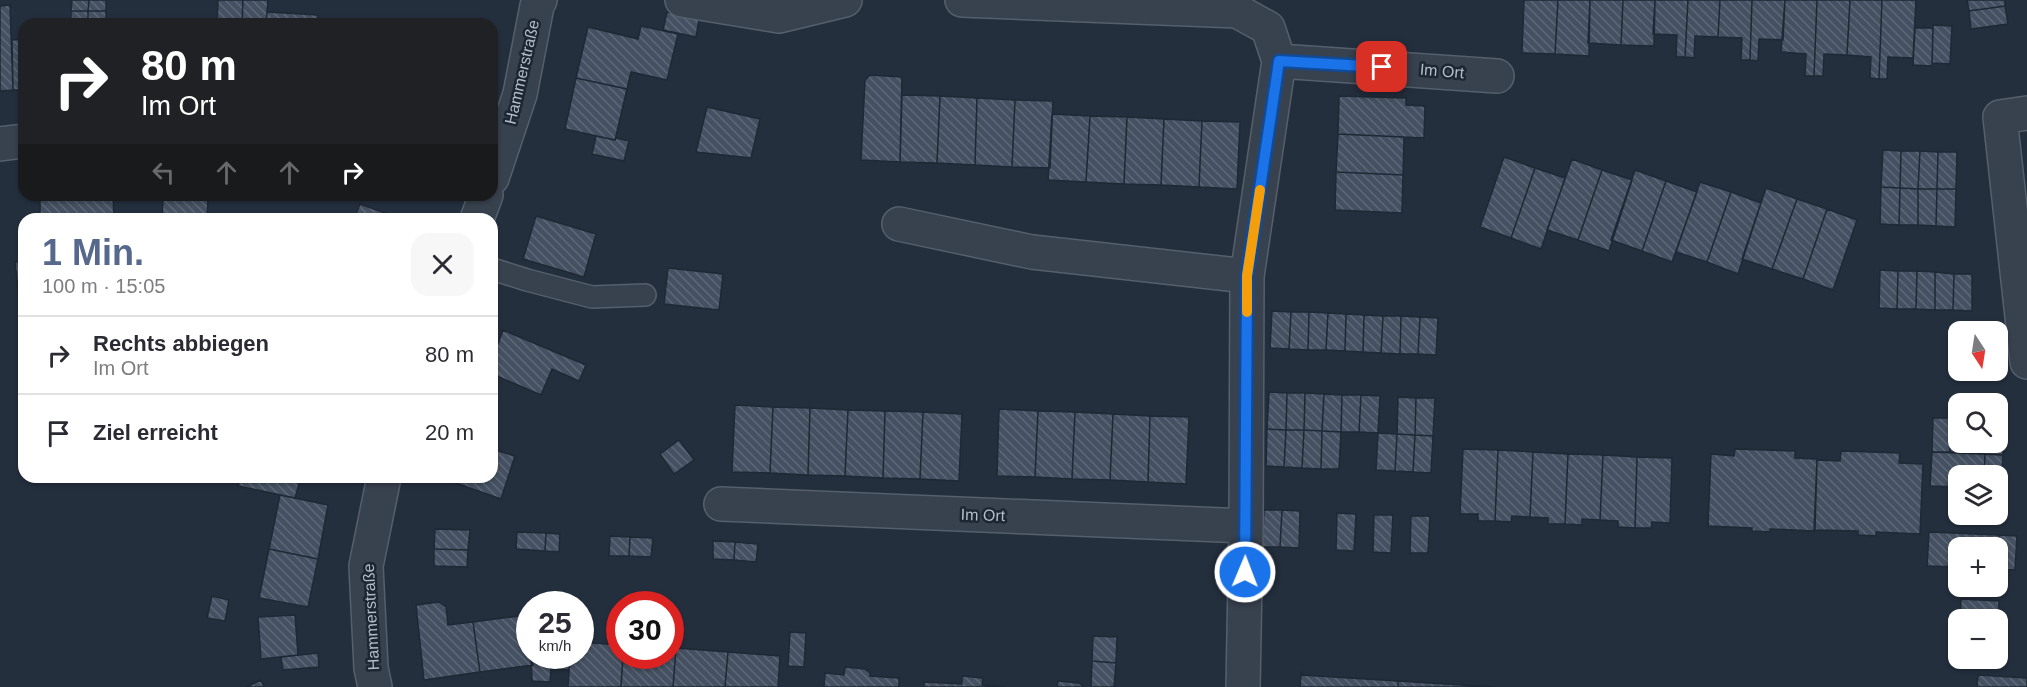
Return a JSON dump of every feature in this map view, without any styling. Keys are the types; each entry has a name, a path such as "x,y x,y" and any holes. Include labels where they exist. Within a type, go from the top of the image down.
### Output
{"street":[{"name":"Hammerstraße","path":"498,155 520,94 540,0"},
{"path":"682,0 779,16 844,0"},
{"path":"962,0 1237,11 1268,27 1279,61 1247,276 1243,687"},
{"name":"Im Ort","path":"1279,61 1497,76"},
{"path":"2027,113 2000,117 2027,363"},
{"path":"0,144 18,142"},
{"path":"899,224 1032,252 1247,276"},
{"name":"Hammerstraße","path":"375,687 366,566 383,483"},
{"name":"Im Ort","path":"721,504 1246,526"}],"lane":[{"path":"498,271 592,297 645,295"}],"building":[{"path":"72,0 89,0 88,11 71,11"},
{"path":"89,0 106,0 106,11 88,11"},
{"path":"218,0 243,0 242,18 217,18"},
{"path":"243,0 268,0 266,18 242,18"},
{"path":"1524,0 1558,0 1555,54 1522,53"},
{"path":"1558,0 1590,0 1589,56 1555,54"},
{"path":"1590,0 1623,0 1621,45 1588,43"},
{"path":"1623,0 1655,0 1654,46 1621,45"},
{"path":"1655,0 1688,0 1685,57 1676,57 1677,35 1653,34"},
{"path":"1688,0 1720,0 1718,37 1695,36 1694,58 1685,57"},
{"path":"1720,0 1752,0 1750,60 1741,60 1742,38 1718,37"},
{"path":"1752,0 1785,0 1783,40 1759,39 1758,61 1750,60"},
{"path":"1785,0 1817,0 1814,76 1805,76 1806,54 1781,52"},
{"path":"1817,0 1850,0 1847,55 1824,54 1823,76 1814,76"},
{"path":"1850,0 1882,0 1879,79 1870,78 1871,57 1847,55"},
{"path":"1882,0 1916,0 1913,58 1888,57 1887,79 1879,79"},
{"path":"1967,0 2005,0 2005,6 1969,11"},
{"path":"10,5 13,90 0,91 0,6"},
{"path":"2005,6 2008,24 1971,29 1969,11"},
{"path":"71,11 88,11 88,18 71,18"},
{"path":"88,11 106,11 106,18 88,18"},
{"path":"267,12 318,15 318,18 266,18"},
{"path":"667,12 699,19 696,37 663,30"},
{"path":"1933,25 1952,26 1950,64 1932,63"},
{"path":"641,26 678,34 667,80 631,72 627,89 576,78 588,27 638,39"},
{"path":"1915,28 1933,28 1932,66 1913,65"},
{"path":"12,40 18,40 18,90 13,90"},
{"path":"870,75 902,77 900,162 861,160 865,80"},
{"path":"576,78 627,89 615,140 565,129"},
{"path":"902,95 940,96 937,163 900,162"},
{"path":"940,96 977,98 975,165 937,163"},
{"path":"1339,96 1406,98 1406,105 1425,106 1424,138 1338,134"},
{"path":"977,98 1015,100 1012,167 975,165"},
{"path":"1015,100 1053,101 1050,168 1012,167"},
{"path":"707,107 760,119 751,158 696,152"},
{"path":"1052,114 1090,116 1086,182 1048,180"},
{"path":"1090,116 1127,117 1124,184 1086,182"},
{"path":"1127,117 1164,119 1161,185 1124,184"},
{"path":"1164,119 1202,121 1199,187 1161,185"},
{"path":"1202,121 1240,122 1237,189 1199,187"},
{"path":"1338,134 1404,137 1403,175 1336,172"},
{"path":"596,136 629,141 624,161 592,154"},
{"path":"1883,150 1901,151 1900,188 1881,187"},
{"path":"1901,151 1920,151 1918,189 1900,188"},
{"path":"1920,151 1938,152 1937,189 1918,189"},
{"path":"1938,152 1957,152 1956,189 1937,189"},
{"path":"1504,157 1535,168 1511,238 1480,227"},
{"path":"1572,159 1602,170 1578,240 1547,230"},
{"path":"1535,168 1565,178 1541,249 1511,238"},
{"path":"1602,170 1632,180 1609,251 1578,240"},
{"path":"1635,170 1666,181 1642,251 1611,240"},
{"path":"1336,172 1403,175 1402,213 1335,210"},
{"path":"1666,181 1697,192 1672,262 1642,251"},
{"path":"1700,182 1731,192 1707,262 1676,252"},
{"path":"1881,187 1900,188 1899,225 1880,224"},
{"path":"1766,188 1797,199 1772,269 1742,259"},
{"path":"1900,188 1918,189 1918,225 1899,225"},
{"path":"1918,189 1937,189 1936,226 1918,225"},
{"path":"1937,189 1956,189 1955,227 1936,226"},
{"path":"1731,192 1761,203 1738,274 1707,262"},
{"path":"1797,199 1827,209 1803,279 1772,269"},
{"path":"40,201 113,201 114,213 40,213"},
{"path":"163,201 208,201 207,213 162,213"},
{"path":"360,204 385,213 356,213"},
{"path":"1827,209 1857,220 1833,290 1803,279"},
{"path":"536,216 596,234 584,277 523,259"},
{"path":"15,262 18,262 18,290"},
{"path":"668,268 723,274 719,310 664,304"},
{"path":"1880,270 1898,271 1897,309 1879,308"},
{"path":"1898,271 1917,271 1916,309 1897,309"},
{"path":"1917,271 1935,272 1935,310 1916,309"},
{"path":"1935,272 1954,274 1953,310 1935,310"},
{"path":"1954,274 1972,274 1972,311 1953,310"},
{"path":"1272,311 1291,312 1289,349 1270,348"},
{"path":"1291,312 1309,312 1308,350 1289,349"},
{"path":"1309,312 1328,313 1326,350 1308,350"},
{"path":"1328,313 1346,314 1345,351 1326,350"},
{"path":"1346,314 1364,315 1363,352 1345,351"},
{"path":"1364,315 1383,316 1381,353 1363,352"},
{"path":"1383,316 1401,316 1400,354 1381,353"},
{"path":"1401,316 1420,317 1418,354 1400,354"},
{"path":"1420,317 1438,318 1436,355 1418,354"},
{"path":"503,330 586,365 579,381 552,369 541,395 498,377 498,344"},
{"path":"1269,392 1287,393 1286,430 1267,429"},
{"path":"1287,393 1305,393 1304,430 1286,430"},
{"path":"1305,393 1324,394 1322,431 1304,430"},
{"path":"1324,394 1342,395 1341,432 1322,431"},
{"path":"1342,395 1361,395 1359,432 1341,432"},
{"path":"1361,395 1380,396 1378,433 1359,432"},
{"path":"1398,397 1416,398 1415,435 1397,434"},
{"path":"1416,398 1435,398 1433,436 1415,435"},
{"path":"735,405 773,407 770,473 732,472"},
{"path":"773,407 810,408 808,475 770,473"},
{"path":"810,408 848,410 845,476 808,475"},
{"path":"999,409 1038,411 1035,477 997,476"},
{"path":"848,410 885,411 883,478 845,476"},
{"path":"885,411 923,412 920,479 883,478"},
{"path":"1038,411 1075,412 1072,479 1035,477"},
{"path":"923,412 962,414 959,481 920,479"},
{"path":"1075,412 1113,414 1110,480 1072,479"},
{"path":"1113,414 1150,416 1148,482 1110,480"},
{"path":"1150,416 1189,417 1186,484 1148,482"},
{"path":"1933,418 1948,418 1948,452 1932,452"},
{"path":"1267,429 1286,430 1284,467 1266,466"},
{"path":"1286,430 1304,430 1302,468 1284,467"},
{"path":"1304,430 1322,431 1321,469 1302,468"},
{"path":"1322,431 1341,432 1339,469 1321,469"},
{"path":"1378,433 1397,434 1395,471 1376,470"},
{"path":"1397,434 1415,435 1413,472 1395,471"},
{"path":"1415,435 1433,436 1431,473 1413,472"},
{"path":"679,440 694,460 674,474 660,454"},
{"path":"1463,449 1498,450 1495,521 1478,521 1478,514 1460,514"},
{"path":"1735,449 1795,451 1795,458 1817,459 1814,531 1770,529 1770,532 1752,531 1752,528 1708,526 1711,454 1734,456"},
{"path":"1498,450 1533,452 1530,517 1512,516 1511,522 1495,521"},
{"path":"498,451 515,456 501,499 455,483 498,483"},
{"path":"1841,451 1900,453 1899,463 1923,464 1920,534 1876,532 1876,536 1858,535 1858,531 1815,530 1817,460 1840,461"},
{"path":"1533,452 1568,454 1565,524 1548,524 1548,518 1530,517"},
{"path":"1932,452 1985,454 1984,465 1948,465 1948,487 1930,486"},
{"path":"1968,453 2003,453 2003,455"},
{"path":"1568,454 1603,455 1600,520 1582,519 1582,525 1565,524"},
{"path":"1985,454 2003,455 2002,465 1984,465"},
{"path":"1603,455 1637,457 1635,528 1618,527 1618,521 1600,520"},
{"path":"1637,457 1672,458 1670,523 1652,522 1651,528 1635,528"},
{"path":"239,483 299,483 295,498 238,486"},
{"path":"280,495 328,505 318,559 269,549"},
{"path":"1264,510 1282,510 1280,547 1262,547"},
{"path":"1282,510 1300,511 1299,548 1280,547"},
{"path":"1337,513 1356,514 1354,551 1336,550"},
{"path":"1374,515 1393,515 1391,553 1373,552"},
{"path":"1411,516 1430,516 1428,553 1410,553"},
{"path":"435,529 470,530 468,550 434,549"},
{"path":"517,532 546,533 545,551 516,549"},
{"path":"1929,532 1999,535 1999,537 1948,537 1948,567 1927,566"},
{"path":"546,533 560,534 559,552 545,551"},
{"path":"1999,535 2017,536 2015,570 2008,570 2008,537 1999,537"},
{"path":"610,536 630,537 629,556 609,556"},
{"path":"630,537 653,538 651,557 629,556"},
{"path":"713,541 735,542 734,560 713,559"},
{"path":"735,542 758,544 756,562 734,560"},
{"path":"269,549 318,559 308,607 259,598"},
{"path":"434,549 468,550 467,567 434,566"},
{"path":"212,596 229,600 225,621 207,618"},
{"path":"1961,599 1999,601 1999,609 1961,609"},
{"path":"439,602 446,607 448,625 473,622 480,672 424,680 416,605"},
{"path":"295,615 298,655 261,659 258,617"},
{"path":"516,616 516,667 480,672 473,622"},
{"path":"790,632 806,633 804,667 788,666"},
{"path":"1093,636 1117,637 1116,663 1092,661"},
{"path":"594,643 606,644 606,669 622,669 621,687 568,687 569,669 594,669"},
{"path":"684,649 728,652 725,687 673,687 674,669 684,669"},
{"path":"728,652 780,656 778,687 725,687"},
{"path":"318,653 319,667 283,670 281,657"},
{"path":"1092,661 1116,663 1114,687 1091,687"},
{"path":"845,667 865,669 870,676 899,678 899,687 824,687 825,673 844,675"},
{"path":"532,669 551,669 550,682 532,681"},
{"path":"622,669 674,669 673,687 621,687"},
{"path":"1302,672 1302,675 1398,681 1398,687 1300,687"},
{"path":"1978,675 2027,678 2027,687 1977,687"},
{"path":"962,676 983,678 982,685 1005,687 924,687 924,682 962,684"},
{"path":"261,680 264,687 246,687"},
{"path":"1058,681 1079,683 1084,687 1057,687"},
{"path":"1398,681 1494,687 1398,687"}],"slow traffic":[{"path":"1247,312 1247,276 1260,190"}],"route":[{"path":"1245,572 1247,276 1279,61 1382,67"}]}
